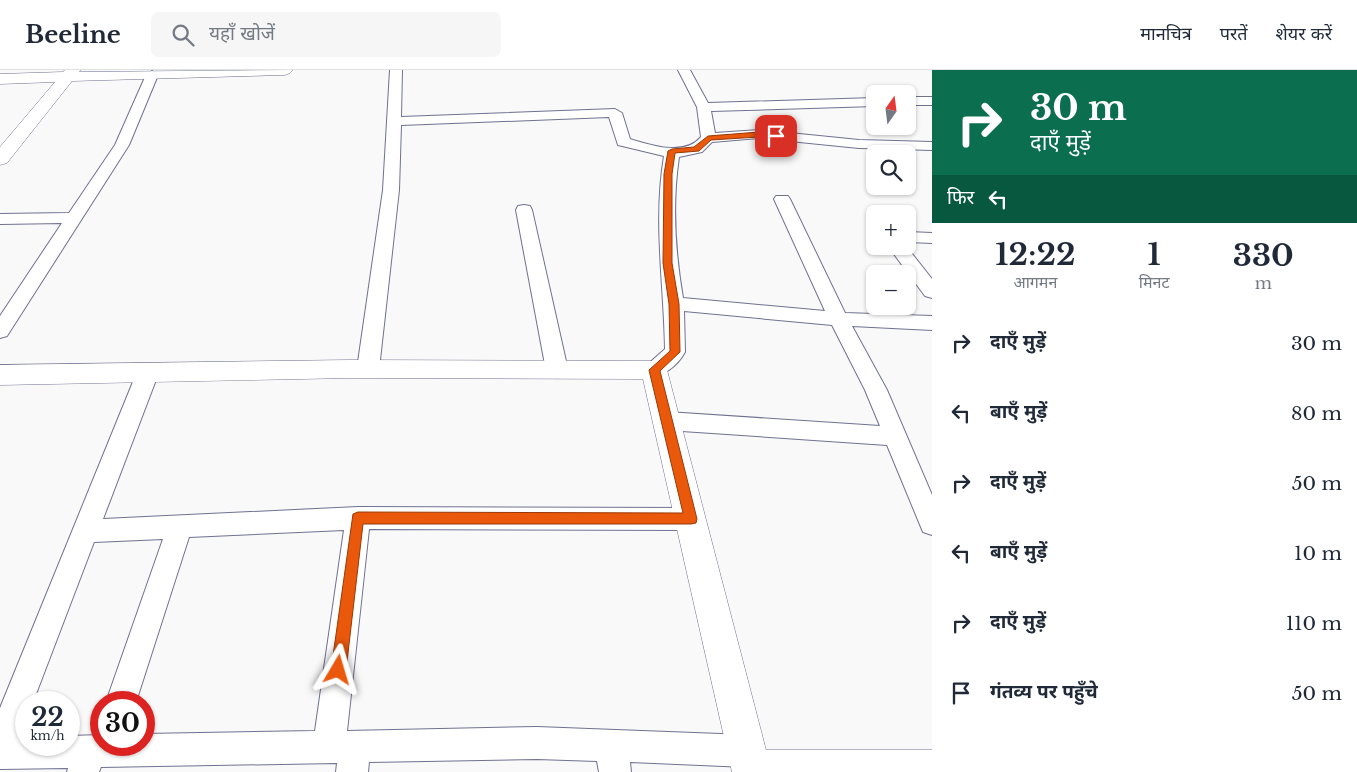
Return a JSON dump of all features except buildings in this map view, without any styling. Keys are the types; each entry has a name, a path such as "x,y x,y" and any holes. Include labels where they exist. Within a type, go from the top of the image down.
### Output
{"street":[{"path":"0,79 70,74 152,74 285,70"},
{"path":"368,369 391,190 396,70"},
{"path":"684,70 704,107 708,138"},
{"path":"0,159 70,74"},
{"path":"0,331 122,144 152,74"},
{"path":"916,101 932,101"},
{"path":"704,107 866,102"},
{"path":"394,121 615,113 623,142 655,151 696,150 708,138 759,134 859,144 931,147"},
{"path":"0,375 368,369 654,370 675,352 674,304 667,263 668,174 672,151"},
{"path":"782,198 820,286 876,390 932,524"},
{"path":"524,210 557,370"},
{"path":"0,219 74,218"},
{"path":"916,237 932,238"},
{"path":"904,255 932,292"},
{"path":"674,304 838,319 932,323"},
{"path":"654,370 750,764"},
{"path":"0,747 148,372"},
{"path":"667,421 895,436"},
{"path":"86,531 358,518 691,519"},
{"path":"345,755 358,518"},
{"path":"125,691 180,526"},
{"path":"155,755 345,755 537,743 613,759 932,770"},
{"path":"0,753 90,755"}],"route":[{"path":"338,670 358,518 691,519 654,370 675,352 674,304 667,263 668,174 672,151 696,150 708,138 759,134 776,136"}]}
